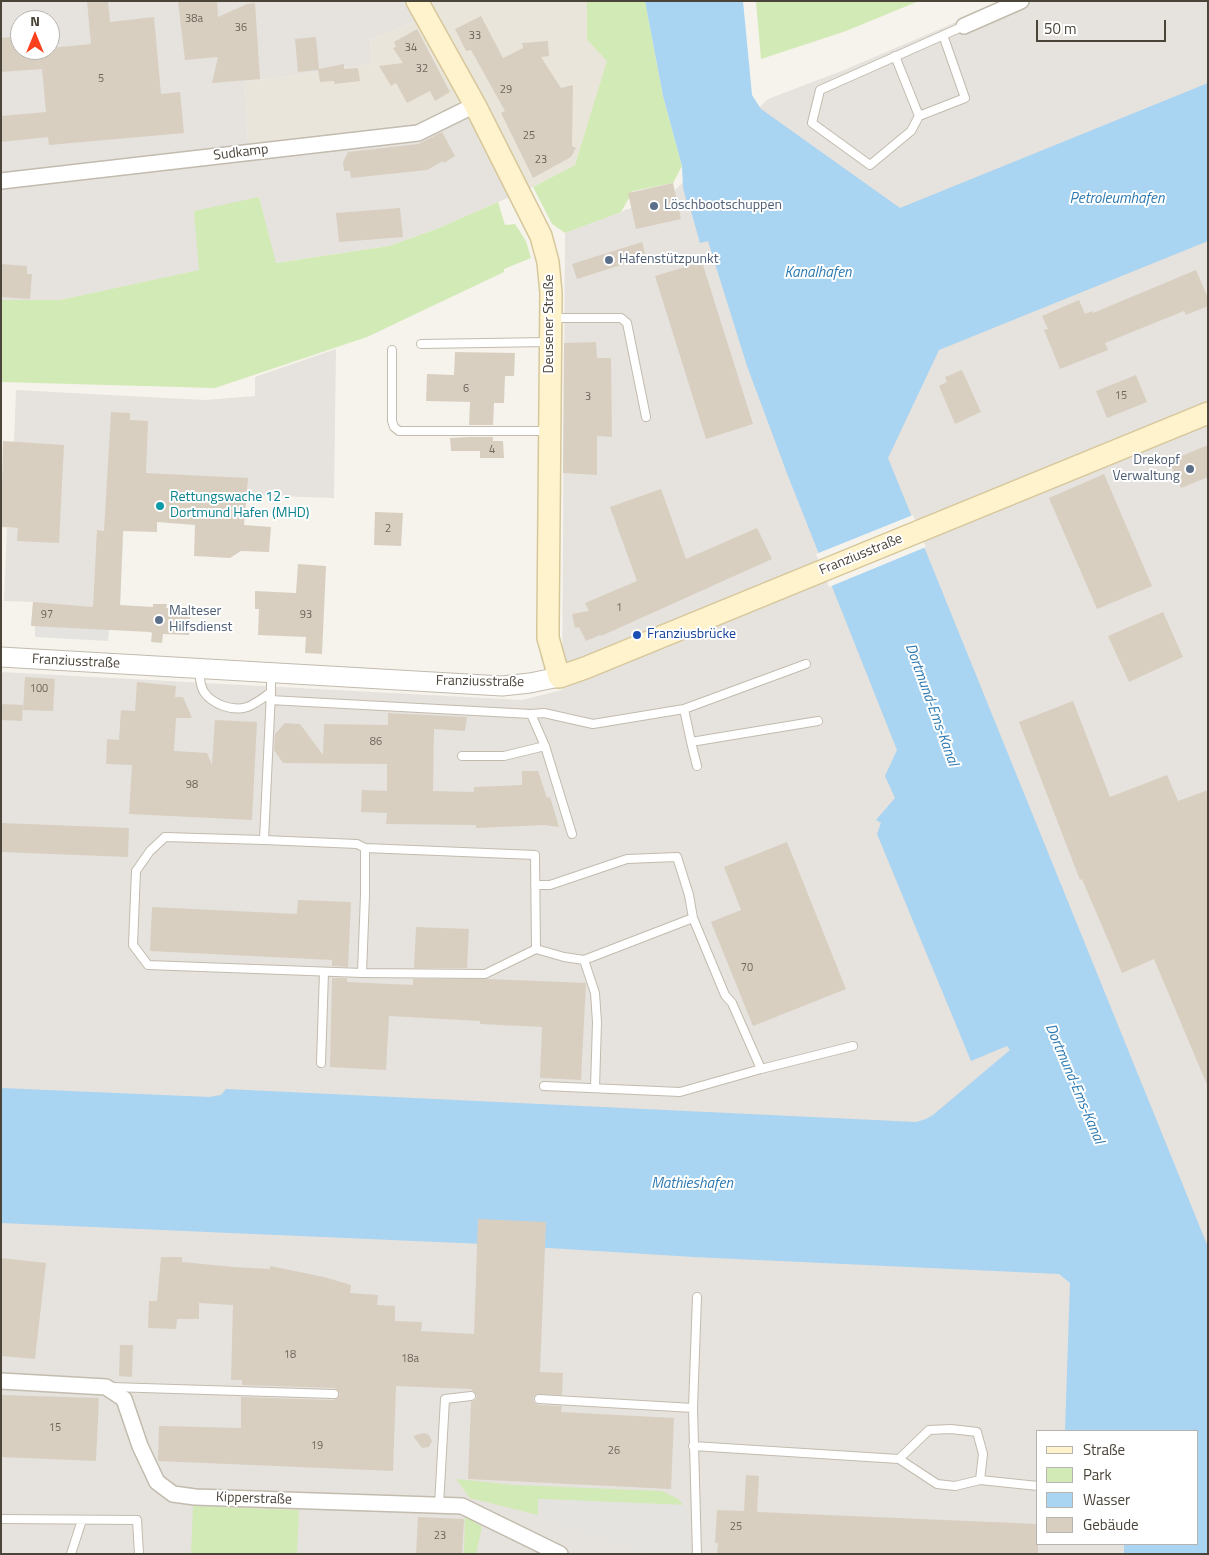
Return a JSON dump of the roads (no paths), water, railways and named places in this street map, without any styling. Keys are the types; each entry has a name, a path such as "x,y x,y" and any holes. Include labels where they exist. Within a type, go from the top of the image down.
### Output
{"main road":[{"name":"Deusener Straße","path":"417,1 523,199 545,247 550,278 548,638 559,677"},
{"name":"Franziusstraße","path":"559,677 1208,413"}],"street":[{"path":"964,26 1021,1"},
{"name":"Sudkamp","path":"1,181 418,133 474,105"},
{"name":"Franziusstraße","path":"1,657 502,686 559,677"},
{"path":"1,1381 106,1387"},
{"name":"Kipperstraße","path":"106,1387 124,1399 140,1446 153,1475 157,1482 173,1494 195,1497 462,1506 560,1554"}],"lane":[{"path":"943,35 965,98 920,116 911,130 870,165 812,123 820,90 895,56 943,35 964,26"},
{"path":"895,56 920,116"},
{"path":"550,318 621,318 627,323 646,418"},
{"path":"421,344 550,342"},
{"path":"392,350 392,422 399,431 550,431"},
{"path":"198,668 205,694 217,704 230,708 244,708 270,696 531,714 544,713 594,724 684,709 806,664"},
{"path":"264,840 271,672"},
{"path":"684,709 697,766"},
{"path":"531,714 545,746 572,834"},
{"path":"691,742 818,721"},
{"path":"462,756 504,756 545,746"},
{"path":"536,949 535,855 365,848 357,844 165,837 150,851 136,871 133,945 148,965 324,972 485,974 536,949 564,957 584,960 693,918"},
{"path":"362,973 365,848"},
{"path":"535,885 550,885 627,859 677,858 689,895 693,918 725,995 732,1002 761,1069"},
{"path":"584,960 595,993 595,1088"},
{"path":"321,1064 324,972"},
{"path":"544,1086 680,1092 853,1046"},
{"path":"697,1554 693,1408 698,1297"},
{"path":"106,1387 334,1394"},
{"path":"439,1505 445,1399 471,1396"},
{"path":"539,1400 693,1408"},
{"path":"899,1459 929,1430 951,1429 977,1432 983,1454 980,1480"},
{"path":"694,1446 899,1459 937,1484 955,1486 980,1480 1036,1486"},
{"path":"1,1519 137,1520 138,1554"},
{"path":"71,1554 82,1520"}],"water":[{"path":"645,1 743,1 752,95 761,109 900,208 1208,83 1208,241 939,350 888,458 1208,1247 1208,1554 1124,1554 1124,1545 1199,1545 1199,1430 1065,1430 1070,1283 1059,1274 694,1257 484,1244 1,1223 1,1088 209,1097 221,1095 226,1089 916,1122 933,1115 1010,1050 1007,1046 971,1061 877,834 881,823 876,820 895,798 885,776 897,750 788,476 747,366 708,241 700,243 689,204 687,204 683,187 682,166 663,96"}],"place":[{"name":"Löschbootschuppen","path":"654,206"},
{"name":"Hafenstützpunkt","path":"609,260"},
{"name":"Drekopf Verwaltung","path":"1190,469"},
{"name":"Rettungswache 12 - Dortmund Hafen (MHD)","path":"160,506"},
{"name":"Malteser Hilfsdienst","path":"159,620"},
{"name":"Franziusbrücke","path":"637,635"}],"water label":[{"name":"Petroleumhafen","path":"1117,199"},
{"name":"Kanalhafen","path":"818,273"},
{"name":"Dortmund-Ems-Kanal","path":"931,705"},
{"name":"Dortmund-Ems-Kanal","path":"1074,1084"},
{"name":"Mathieshafen","path":"692,1184"}]}
